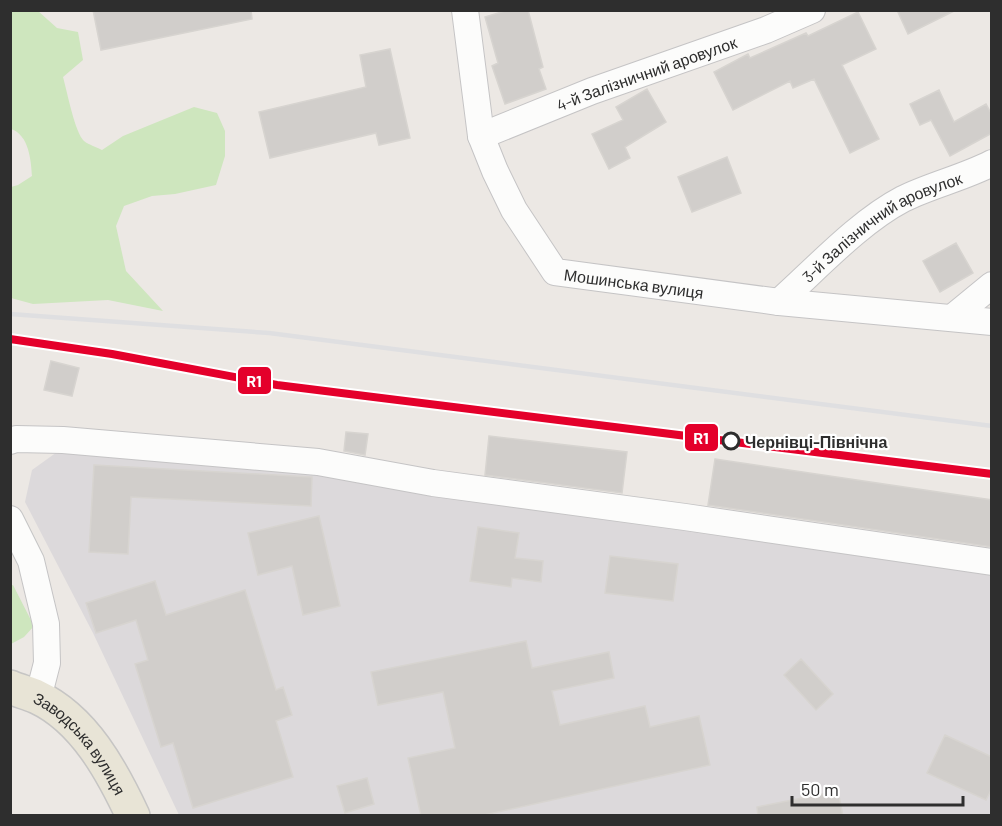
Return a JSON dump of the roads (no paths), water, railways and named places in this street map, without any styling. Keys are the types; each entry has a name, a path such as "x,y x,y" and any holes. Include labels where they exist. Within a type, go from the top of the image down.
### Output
{"main road":[{"name":"Заводська вулиця","path":"24,693 71,721 84,734 104,761 133,816"}],"street":[{"name":"Мошинська вулиця","path":"465,10 481,136 514,210 555,272 779,302 992,321"},
{"name":"4-й Залізничний аровулок","path":"481,136 592,91 766,30 812,10"},
{"name":"3-й Залізничний аровулок","path":"779,302 867,223 903,199 971,174 992,163"},
{"path":"953,317 992,285"},
{"path":"10,441 16,439 63,440 318,462 433,483 992,562"},
{"path":"10,519 31,561 46,624 47,663 24,693"}],"railway":[{"path":"10,314 269,333 992,426"},
{"path":"10,339 112,354 277,385 992,474"}],"place":[{"name":"Чернівці-Північна","path":"731,441"}]}
